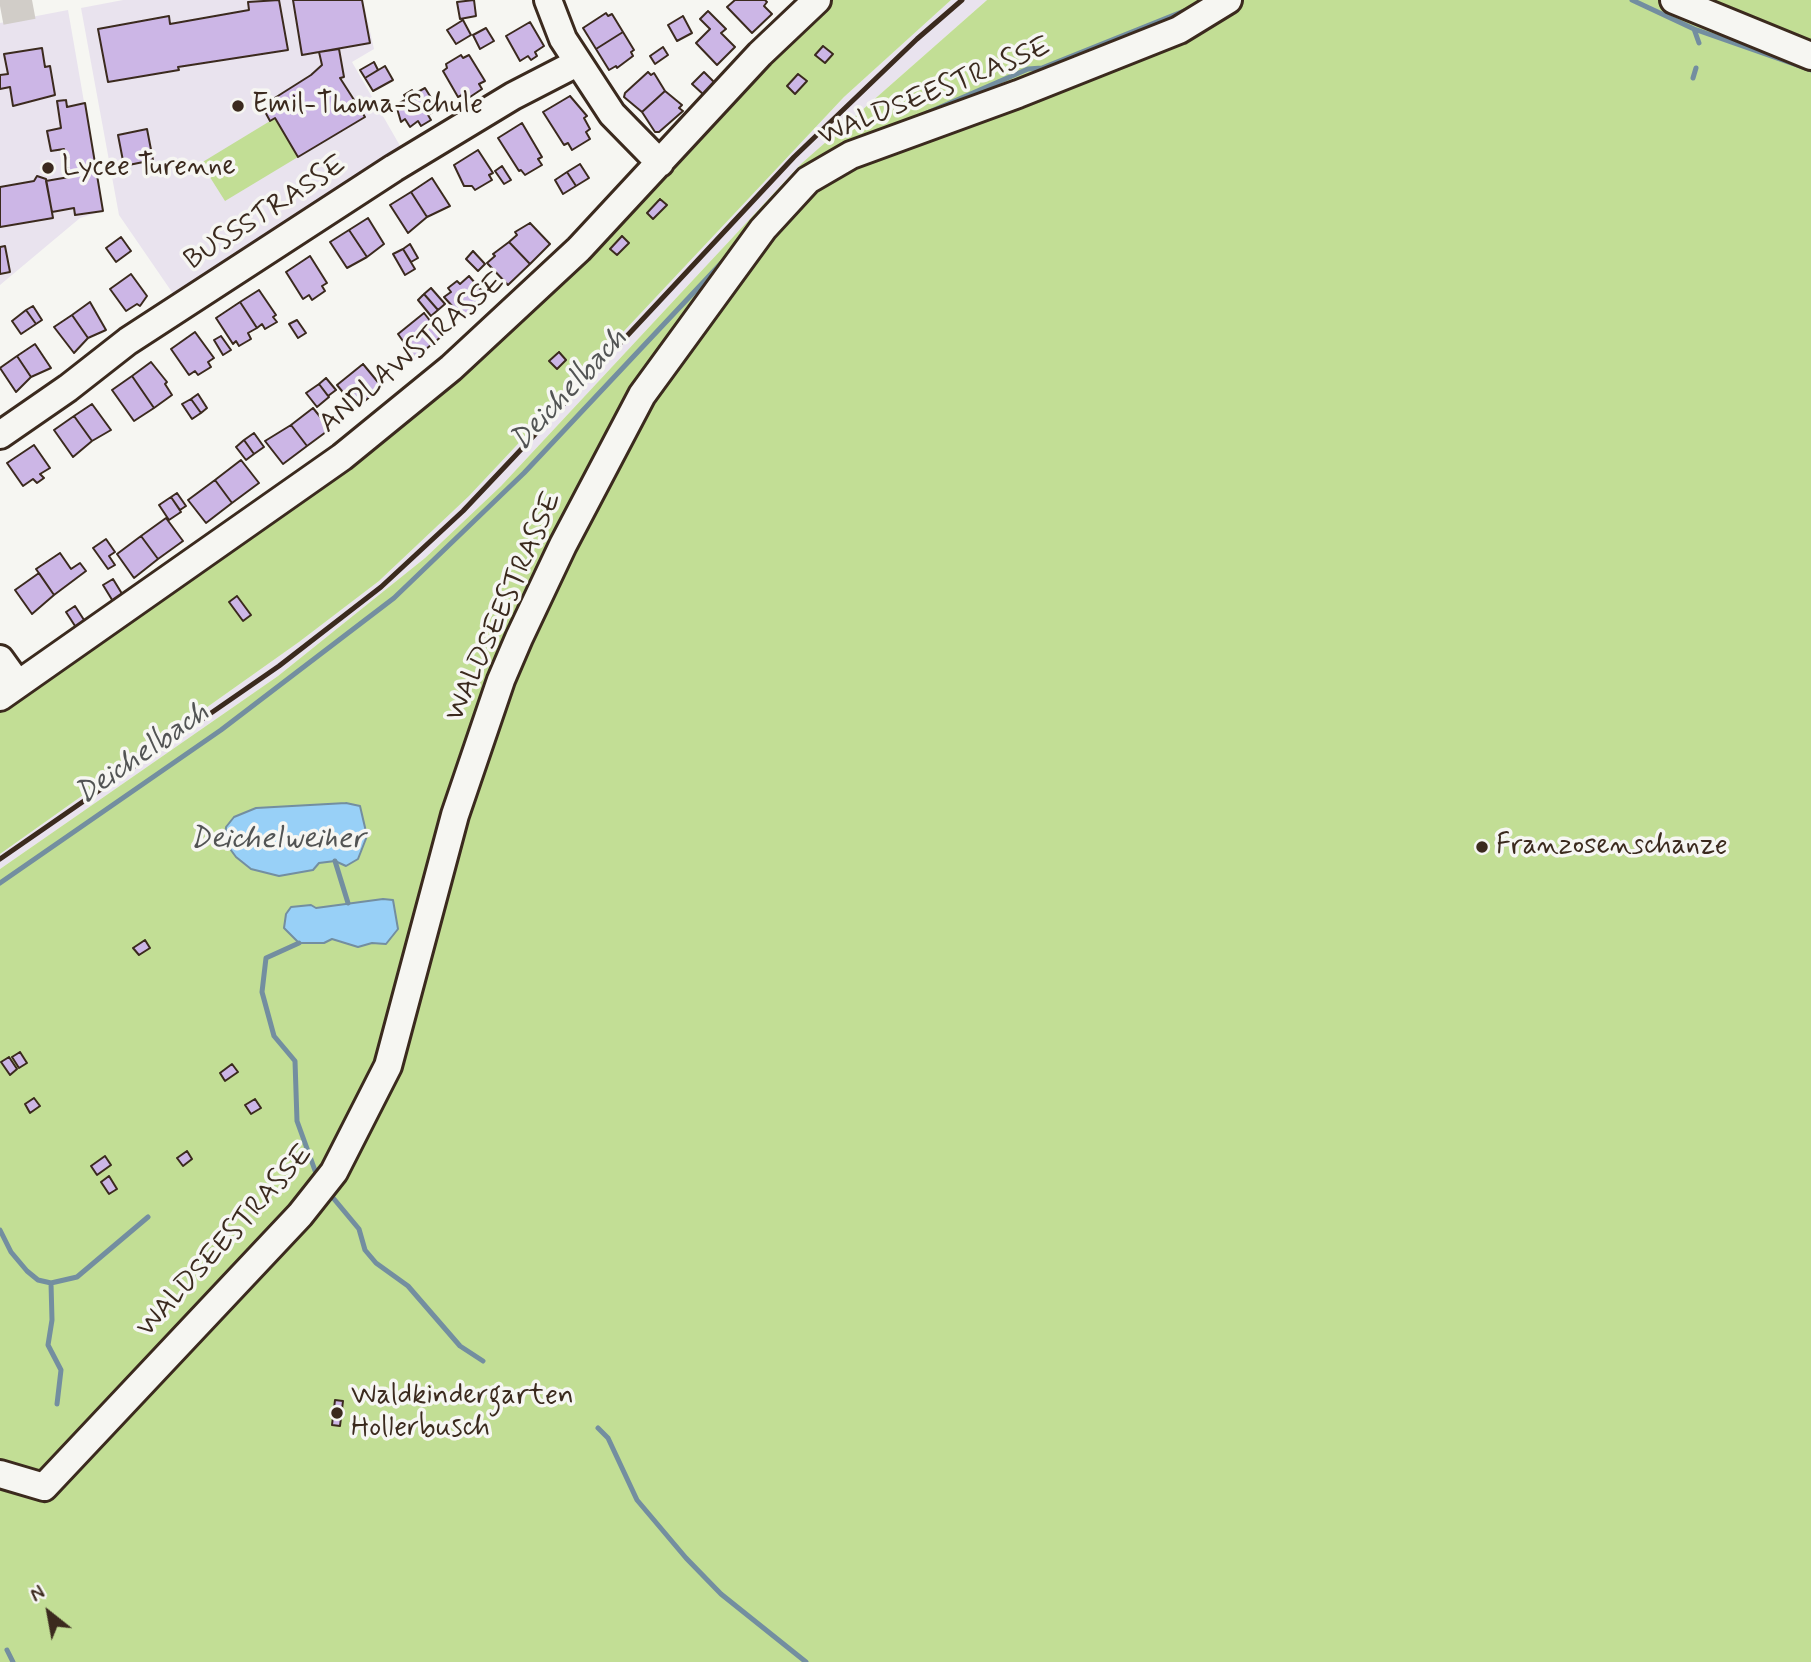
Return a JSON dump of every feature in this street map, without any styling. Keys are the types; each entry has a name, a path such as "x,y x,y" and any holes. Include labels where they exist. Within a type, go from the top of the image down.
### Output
{"street":[{"path":"548,0 562,38 611,114 660,163"},
{"name":"ANDLAWSTRASSE","path":"9,691 223,542 395,415 518,308 660,163 760,54 817,0"},
{"name":"WALDSEESTRASSE","path":"0,1474 44,1487 300,1215 334,1172 388,1066 455,815 501,680 519,638 563,545 642,395 763,229 808,180 851,155 1018,94 1179,30 1228,0"},
{"path":"1674,0 1811,56"},
{"name":"BUSSSTRASSE","path":"0,435 68,388 128,341 382,176 513,96 577,63"},
{"path":"0,659 9,691"}],"shaded area":[{"name":"Emil-Thoma-Schule","path":"123,0 363,0 374,49 352,62 403,151 176,298 119,215 81,8"},
{"path":"951,0 987,0 802,163 501,486 425,558 278,676 0,869 0,854 299,642 379,581 469,496 844,97"},
{"name":"Lycee Turenne","path":"68,10 103,211 80,218 0,285 0,23"}],"green space":[{"path":"830,0 951,0 844,97 469,496 379,581 299,642 0,854 0,712 331,478"},
{"path":"987,0 1811,0 1811,1662 0,1662 0,869 278,676 425,558 501,486 802,163"},
{"path":"275,118 298,157 225,201 201,163"}],"water":[{"name":"Deichelweiher","path":"346,803 360,806 367,836 358,859 346,866 335,861 319,863 313,870 279,876 251,869 236,857 225,842 226,827 234,817 256,808"},
{"name":"Deichelweiher","path":"393,900 398,929 386,944 372,943 358,947 332,939 324,943 299,943 284,928 286,914 291,907 311,905 316,908"}],"building":[{"path":"279,0 288,50 178,67 179,70 108,82 98,29 169,16 170,24 249,10 248,2"},
{"path":"293,0 362,0 370,43 302,55"},
{"path":"474,0 476,16 460,19 457,2"},
{"path":"735,0 765,0 767,2 764,6 772,14 752,33 727,7"},
{"path":"708,11 726,29 721,33 735,47 717,65 696,43 710,29 700,19"},
{"path":"606,13 608,16 612,14 623,32 596,49 583,28"},
{"path":"683,16 692,33 677,41 668,25"},
{"path":"463,20 471,35 456,44 447,30"},
{"path":"530,22 544,46 535,52 537,56 531,60 528,56 520,61 506,36"},
{"path":"486,28 494,41 480,49 473,35"},
{"path":"623,32 634,50 631,52 633,56 617,68 616,66 609,70 596,49"},
{"path":"823,46 833,54 825,63 815,55"},
{"path":"663,47 668,55 655,64 650,56"},
{"path":"42,48 45,67 50,66 55,95 13,106 10,87 0,89 0,75 8,74 4,54"},
{"path":"339,49 344,77 340,78 365,117 298,157 275,118 270,121 262,106 322,65 319,52"},
{"path":"461,55 463,58 469,55 485,81 479,84 482,89 467,99 464,94 458,97 443,71 447,68 446,64"},
{"path":"374,62 378,70 365,78 360,70"},
{"path":"385,66 393,80 373,91 365,78"},
{"path":"648,72 651,75 654,73 665,91 642,112 624,97"},
{"path":"704,72 716,84 704,95 692,84"},
{"path":"798,74 807,81 795,94 787,86"},
{"path":"425,88 438,109 428,115 431,120 421,126 418,121 410,127 405,119 401,122 396,105 407,99 404,95 412,90 414,94"},
{"path":"665,91 682,105 679,108 683,111 659,132 655,132 642,112"},
{"path":"570,96 587,116 584,118 590,129 586,132 590,139 572,150 568,143 564,145 543,112"},
{"path":"66,100 67,107 85,103 103,211 75,215 74,208 52,212 46,181 69,177 64,149 51,151 47,131 61,128 57,101"},
{"path":"522,123 542,157 538,159 542,165 525,175 519,171 498,138"},
{"path":"147,129 153,160 124,166 118,135"},
{"path":"478,150 493,173 489,175 492,180 475,190 472,186 464,186 454,165"},
{"path":"580,164 589,178 576,186 567,172"},
{"path":"502,166 511,180 504,184 495,171"},
{"path":"567,172 576,186 563,194 555,180"},
{"path":"37,176 46,179 53,218 0,227 0,187 34,181"},
{"path":"432,178 450,206 427,217 411,192"},
{"path":"411,192 427,217 408,233 390,205"},
{"path":"660,199 667,205 653,219 647,213"},
{"path":"368,218 384,244 367,257 349,230"},
{"path":"530,223 550,244 530,264 509,242 517,235 515,232"},
{"path":"349,230 367,257 347,268 330,242"},
{"path":"622,236 629,243 617,255 610,249"},
{"path":"121,237 131,251 116,262 106,248"},
{"path":"509,242 530,264 508,285 487,263 495,256 493,254"},
{"path":"410,244 418,258 411,262 403,249"},
{"path":"5,246 10,272 0,274 0,247"},
{"path":"403,249 415,269 405,275 393,254"},
{"path":"473,251 485,264 478,271 466,259"},
{"path":"310,256 327,283 322,286 325,291 312,300 309,295 303,299 286,272"},
{"path":"131,274 147,296 140,306 137,304 126,311 110,289"},
{"path":"469,276 488,298 464,319 444,297 451,292 448,288 457,281 460,284"},
{"path":"431,288 445,304 438,310 424,294"},
{"path":"259,290 276,315 273,317 277,322 265,329 262,324 257,328 240,302"},
{"path":"424,294 438,310 431,316 418,300"},
{"path":"90,302 106,330 88,338 72,315"},
{"path":"240,302 257,328 248,333 251,339 239,346 236,341 233,344 216,318"},
{"path":"33,306 42,320 36,324 26,310"},
{"path":"26,310 36,324 21,334 12,321"},
{"path":"424,313 442,336 415,358 398,334"},
{"path":"72,315 88,338 74,353 54,327"},
{"path":"297,320 306,333 298,338 289,324"},
{"path":"195,332 214,358 208,362 211,367 198,375 195,371 189,375 171,349"},
{"path":"221,336 231,350 223,355 214,340"},
{"path":"35,344 51,368 31,377 17,356"},
{"path":"559,352 566,360 557,369 549,361"},
{"path":"17,356 31,377 16,392 0,368"},
{"path":"151,362 167,382 165,384 172,395 154,408 132,376"},
{"path":"363,364 382,387 356,408 337,385"},
{"path":"132,376 154,408 134,421 112,390"},
{"path":"326,378 336,390 328,396 319,384"},
{"path":"319,384 329,397 317,407 306,393"},
{"path":"198,394 207,408 201,413 191,399"},
{"path":"191,399 201,413 192,419 182,404"},
{"path":"92,404 111,430 92,441 74,416"},
{"path":"313,408 330,429 307,446 291,425"},
{"path":"74,416 92,441 73,457 54,430"},
{"path":"291,425 307,446 283,464 265,441"},
{"path":"254,433 264,447 254,454 244,440"},
{"path":"244,440 254,454 246,460 236,447"},
{"path":"34,445 50,468 40,474 44,478 37,483 33,479 23,486 7,463"},
{"path":"241,460 259,483 232,503 215,480"},
{"path":"215,480 232,503 206,523 188,500"},
{"path":"177,493 186,506 180,510 171,497"},
{"path":"171,497 181,512 169,520 159,505"},
{"path":"166,518 183,541 158,559 141,536"},
{"path":"141,536 158,559 134,578 117,554"},
{"path":"106,539 115,552 109,556 115,565 108,569 93,548"},
{"path":"60,553 71,569 80,563 86,571 54,595 36,569"},
{"path":"39,573 54,595 32,614 15,590"},
{"path":"113,579 124,597 114,603 103,585"},
{"path":"237,596 251,615 243,621 229,602"},
{"path":"75,606 86,623 77,629 66,612"},
{"path":"145,940 150,948 139,955 133,948"},
{"path":"20,1052 27,1063 19,1068 12,1057"},
{"path":"9,1057 17,1069 10,1075 1,1062"},
{"path":"232,1064 238,1072 225,1081 220,1073"},
{"path":"34,1098 40,1106 30,1113 25,1104"},
{"path":"255,1099 261,1108 251,1114 245,1105"},
{"path":"187,1151 192,1159 183,1166 177,1158"},
{"path":"105,1156 111,1165 97,1175 91,1166"},
{"path":"109,1176 117,1189 109,1194 101,1182"},
{"name":"Waldkindergarten Hollerbusch","path":"335,1400 343,1401 340,1426 332,1425"}],"waterway":[{"path":"1632,0 1694,29 1811,70"},
{"name":"Deichelbach","path":"927,113 1028,69 1042,68 1194,7"},
{"path":"1694,29 1699,43"},
{"path":"1693,78 1696,68"},
{"name":"Deichelbach","path":"0,883 221,730 394,598 524,473 727,257"},
{"name":"Deichelbach","path":"335,861 348,903"},
{"name":"Deichelbach","path":"299,943 266,958 262,992 274,1036 295,1061 297,1121 317,1176"},
{"name":"Deichelbach","path":"334,1199 359,1229 365,1250 376,1263 408,1286 460,1346 483,1361"},
{"path":"0,1230 11,1252 27,1271 38,1280 51,1283 77,1277 148,1217"},
{"path":"51,1283 52,1320 48,1345 61,1370 57,1404"},
{"name":"Deichelbach","path":"598,1428 608,1438 637,1500 686,1558 721,1594 806,1662"},
{"path":"7,1650 13,1662"}],"tunnel":[{"path":"0,6 32,0"}],"railway":[{"path":"0,859 279,666 381,587 463,511 794,157 917,39 962,0"}],"place":[{"name":"Emil-Thoma-Schule","path":"238,106"},
{"name":"Lycee Turenne","path":"48,168"},
{"name":"Franzosenschanze","path":"1482,847"},
{"name":"Waldkindergarten Hollerbusch","path":"337,1413"}]}
